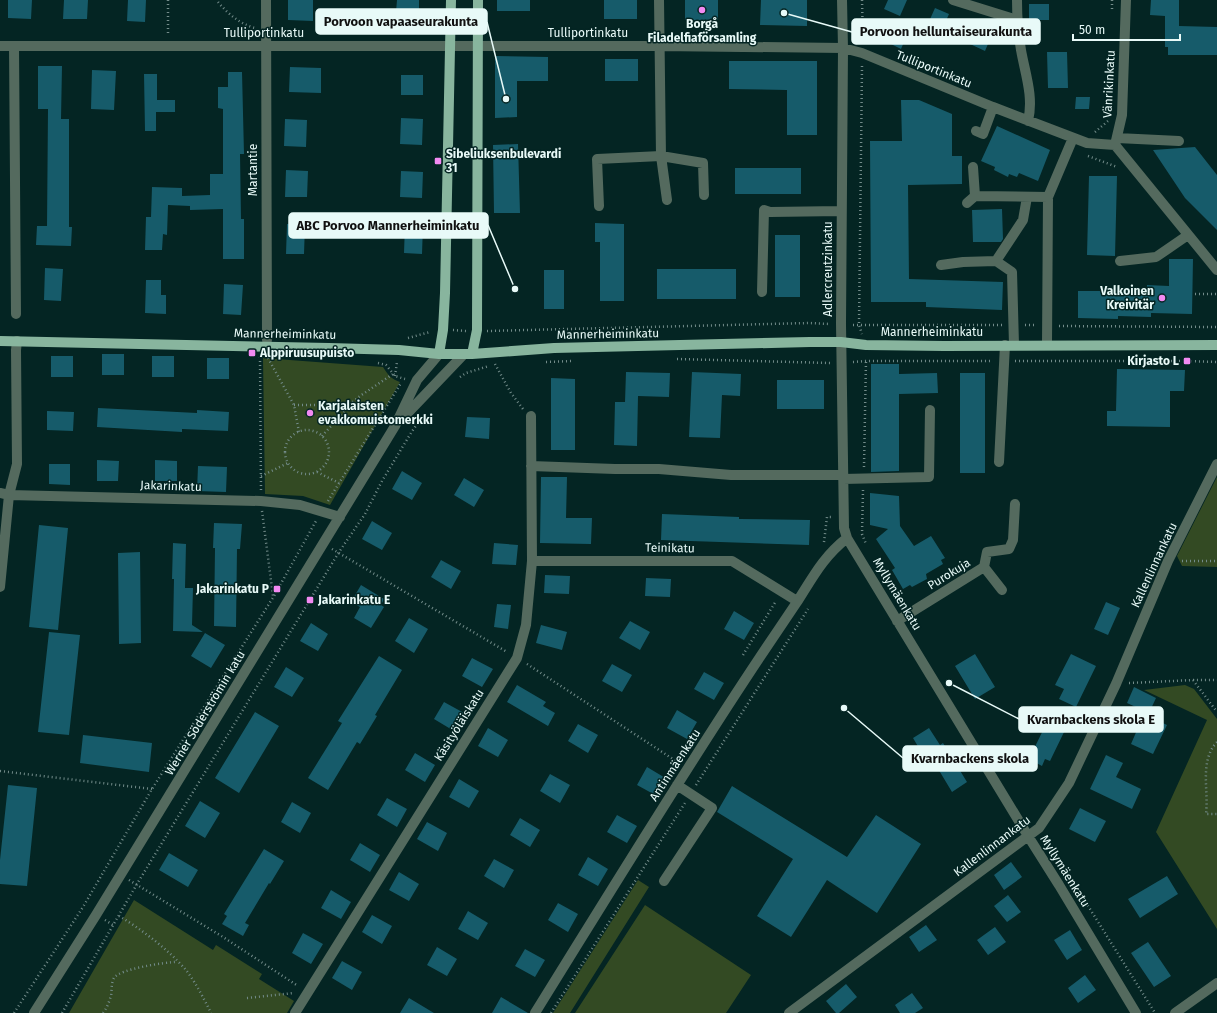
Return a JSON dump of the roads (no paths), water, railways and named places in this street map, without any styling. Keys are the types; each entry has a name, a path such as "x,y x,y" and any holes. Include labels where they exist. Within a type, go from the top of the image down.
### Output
{"main road":[{"path":"439,354 443,330 445,293 451,0"},
{"path":"468,354 476,330 478,0"},
{"name":"Mannerheiminkatu","path":"0,341 399,350 439,354 492,353 554,348 742,343 841,342 866,345 1217,345"}],"street":[{"name":"Martantie","path":"266,0 267,340"},
{"path":"659,0 661,156 667,200"},
{"name":"Adlercreutzinkatu","path":"842,0 841,342 843,517 847,538"},
{"path":"953,0 1017,20"},
{"path":"1017,0 1017,20 1030,98 1031,110 1028,121"},
{"name":"Vänrikinkatu","path":"1116,141 1122,115 1126,0"},
{"name":"Tulliportinkatu","path":"0,46 659,46 843,48 862,53 1028,121 1087,143 1179,140"},
{"path":"14,46 16,314"},
{"path":"976,131 982,134 993,107"},
{"path":"1048,345 1048,197 1073,138"},
{"path":"1116,141 1188,235 1217,270"},
{"path":"599,206 597,159 661,156 704,163 704,195"},
{"path":"973,167 971,200 1048,197"},
{"path":"996,261 1023,220 1027,197"},
{"path":"762,292 764,210 770,212 841,210"},
{"path":"1120,260 1156,257 1188,235"},
{"path":"941,265 963,262 996,261 1012,272 1013,325 1009,345 999,462"},
{"path":"0,587 4,494 17,464 17,341"},
{"name":"Werner Söderströmin katu","path":"34,1013 121,875 340,517 395,426 417,380 439,354"},
{"name":"Werner Söderströmin katu","path":"395,426 468,354"},
{"path":"531,466 615,469 659,468 730,475 843,477 863,479 929,477 930,410"},
{"name":"Käsityöläiskatu","path":"296,1013 517,658 526,625 532,561 531,416"},
{"name":"Kallenlinnankatu","path":"789,1013 1039,828 1069,783 1116,684 1168,561 1217,464"},
{"name":"Jakarinkatu","path":"4,494 261,501 300,505 340,517"},
{"name":"Purokuja","path":"897,621 984,567 987,552 1009,548 1013,540 1015,504"},
{"name":"Antinmäenkatu","path":"535,1013 739,688 820,565 832,550 847,538"},
{"name":"Myllymäenkatu","path":"847,538 1028,836 1064,891 1136,1013"},
{"name":"Teinikatu","path":"532,561 732,562 797,601"},
{"path":"984,567 1002,590"},
{"path":"664,882 712,808 677,785"},
{"path":"1175,1013 1217,983"}],"place":[{"name":"Borgå Filadelfiaförsamling","path":"702,10"},
{"name":"Porvoon helluntaiseurakunta","path":"784,13"},
{"name":"Porvoon vapaaseurakunta","path":"506,99"},
{"name":"Sibeliuksenbulevardi 31","path":"438,161"},
{"name":"ABC Porvoo Mannerheiminkatu","path":"515,289"},
{"name":"Valkoinen Kreivitär","path":"1162,298"},
{"name":"Alppiruusupuisto","path":"252,353"},
{"name":"Kirjasto L","path":"1187,361"},
{"name":"Karjalaisten evakkomuistomerkki","path":"310,413"},
{"name":"Jakarinkatu P","path":"277,589"},
{"name":"Jakarinkatu E","path":"310,600"},
{"name":"Kvarnbackens skola E","path":"949,683"},
{"name":"Kvarnbackens skola","path":"844,708"}]}
